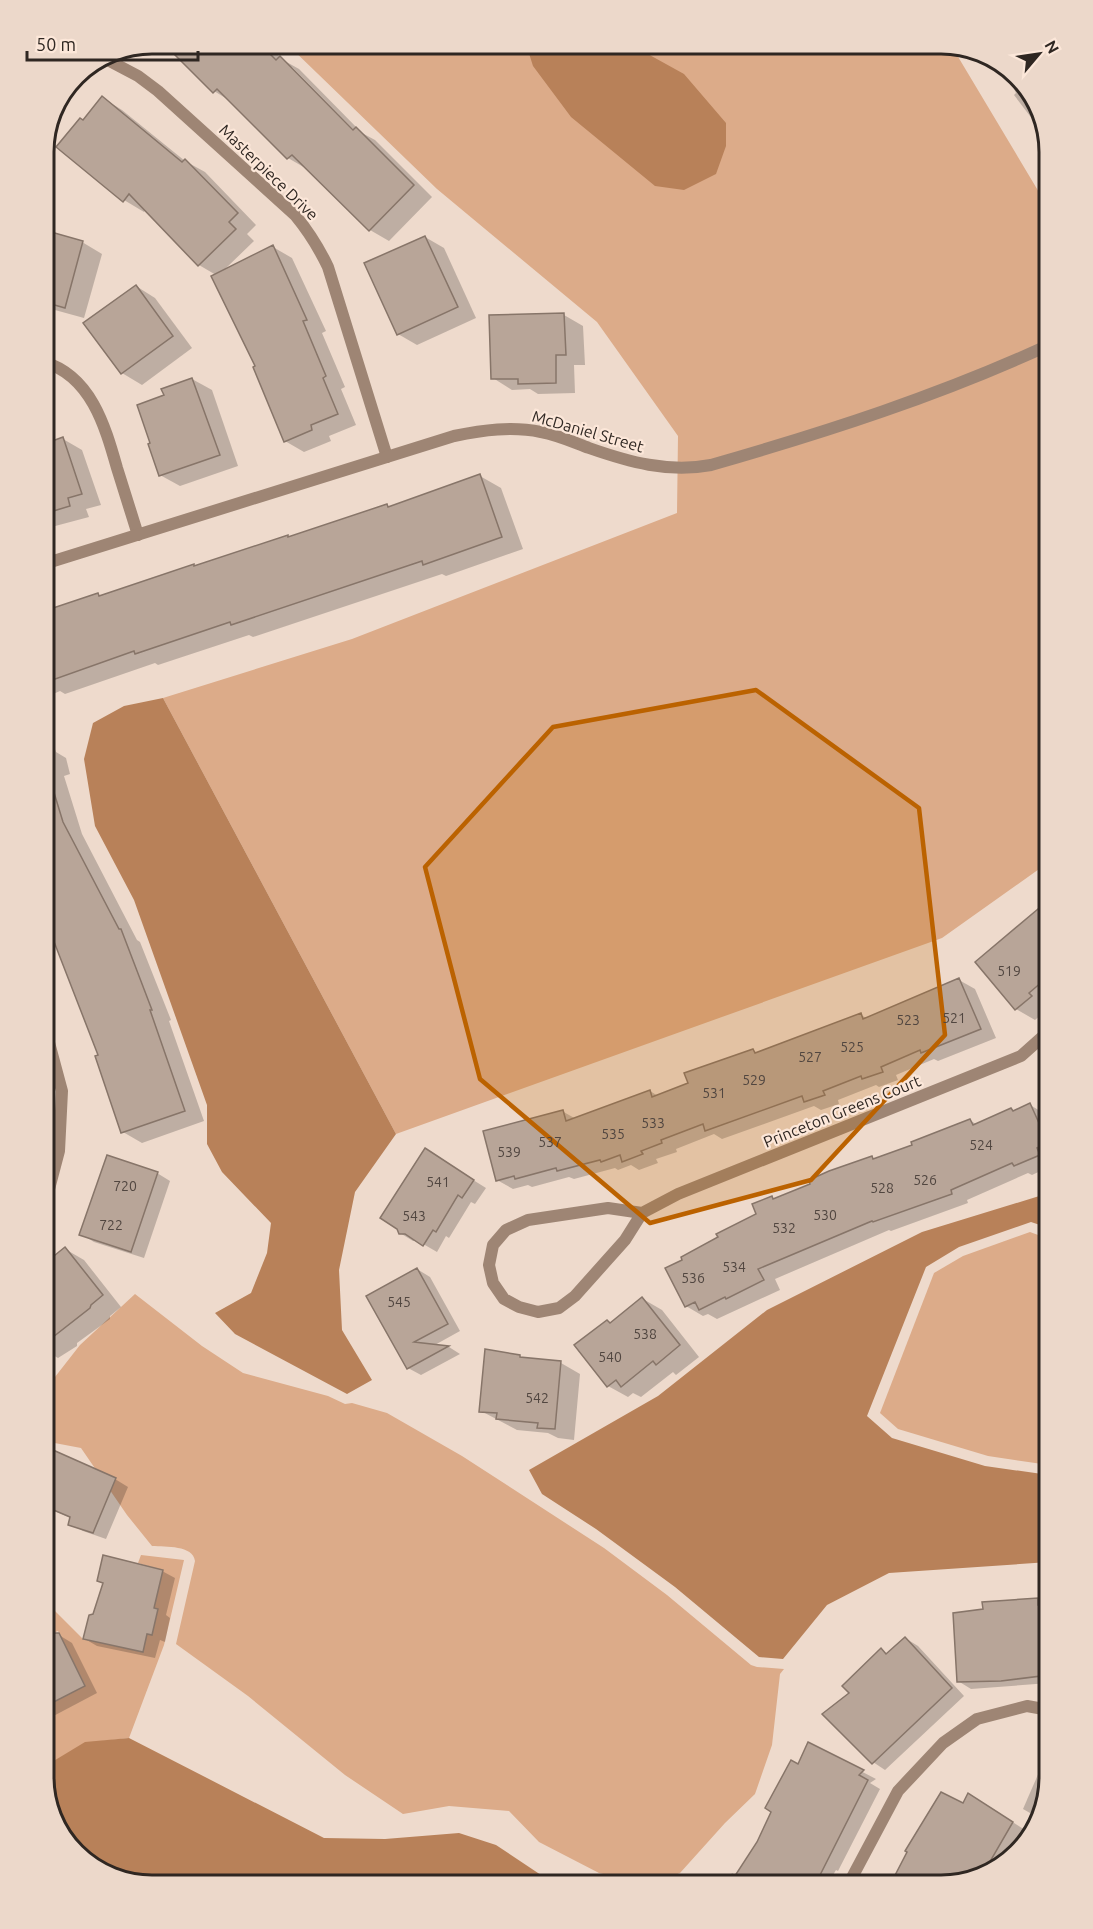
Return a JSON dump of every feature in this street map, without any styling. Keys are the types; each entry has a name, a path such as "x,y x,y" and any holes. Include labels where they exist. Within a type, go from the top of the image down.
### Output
{"street":[{"name":"Masterpiece Drive","path":"112,62 138,76 158,91 295,215 307,229 328,267 387,457"},
{"name":"McDaniel Street","path":"54,561 454,436 478,431 522,429 560,437 640,464 694,468 889,409 1004,366 1039,350"},
{"path":"54,366 65,371 82,387 95,405 105,426 138,535"},
{"name":"Princeton Greens Court","path":"642,1213 608,1209 528,1220 506,1230 493,1245 489,1265 493,1283 504,1299 519,1307 538,1312 559,1308 575,1296 625,1240 642,1213 678,1194 1022,1056 1039,1041"},
{"path":"54,1061 62,1091 59,1151 54,1170"},
{"path":"854,1875 898,1791 943,1743 976,1719 1027,1706 1039,1708"}],"highlighted area":[{"path":"756,690 919,808 945,1035 811,1180 650,1223 480,1079 425,867 553,727"}],"shaded area":[{"path":"297,54 957,56 1039,192 1039,869 942,938 396,1134 163,698 352,639 677,513 678,436 597,322 437,189"},
{"path":"529,54 648,54 684,74 726,123 726,146 716,174 684,190 655,186 571,117 533,66"},
{"path":"163,698 396,1134 355,1192 339,1270 342,1330 372,1380 347,1394 235,1334 215,1313 251,1293 267,1253 271,1223 222,1172 207,1144 207,1105 134,900 95,826 84,759 93,723 124,706"},
{"path":"1039,1196 1039,1225 1031,1222 959,1247 926,1267 867,1416 892,1438 985,1466 1039,1474 1039,1563 889,1573 827,1605 783,1659 759,1657 675,1587 596,1529 542,1494 529,1470 658,1396 767,1310 922,1232"},
{"path":"1030,1232 1039,1235 1039,1464 988,1456 898,1429 880,1413 934,1273 963,1256"},
{"path":"135,1294 202,1346 243,1373 328,1396 345,1404 352,1403 387,1413 462,1456 604,1548 667,1595 751,1665 784,1669 780,1674 772,1745 755,1794 680,1873 675,1875 599,1873 539,1842 509,1811 449,1806 403,1814 345,1775 248,1696 176,1644 195,1561 193,1556 184,1549 152,1546 127,1515 81,1448 54,1443 54,1378 80,1345"},
{"path":"141,1555 184,1560 164,1645 129,1738 85,1743 54,1761 54,1702 85,1685 58,1631 54,1633 54,1610 83,1639 142,1652 147,1634 152,1635 158,1609 154,1608 162,1570 138,1563"},
{"path":"129,1738 324,1838 385,1839 459,1833 496,1845 541,1875 146,1875 121,1870 98,1858 78,1841 64,1820 57,1802 54,1761 85,1742"}],"building":[{"path":"174,54 270,54 276,60 280,56 353,130 356,127 414,185 369,231 292,155 287,159 217,89 213,93"},
{"path":"102,96 182,162 185,159 238,213 229,222 236,229 198,266 129,194 123,202 56,147 80,118 83,120"},
{"path":"54,233 83,241 65,308 54,305"},
{"path":"425,236 458,307 397,335 364,263"},
{"path":"273,245 307,320 303,321 326,376 323,378 338,414 311,425 312,430 284,442 253,367 255,366 211,276"},
{"path":"136,285 173,336 121,374 83,323"},
{"path":"564,313 566,355 556,355 556,383 518,384 518,379 491,379 489,315"},
{"path":"192,378 220,455 159,476 137,405 164,395 161,389"},
{"path":"63,437 82,494 68,498 70,506 54,511 54,440"},
{"path":"480,474 502,537 423,565 422,561 231,625 230,622 135,654 134,651 54,679 54,608 98,593 99,596 387,504 388,507"},
{"path":"54,793 63,822 121,929 152,1010 150,1010 185,1111 121,1133 95,1056 98,1055 54,942"},
{"path":"1039,910 1039,984 1029,993 1032,996 1015,1010 975,962"},
{"path":"959,978 981,1029 921,1053 920,1050 881,1067 883,1072 862,1079 861,1076 823,1091 825,1095 804,1102 802,1096 705,1131 703,1124 661,1140 662,1143 641,1151 643,1154 622,1162 620,1155 601,1162 600,1160 557,1171 556,1168 515,1179 514,1176 496,1181 483,1131 563,1110 566,1121 650,1090 652,1097 688,1083 684,1073 753,1049 755,1053 861,1013 863,1019"},
{"path":"1030,1103 1039,1123 1039,1147 1037,1148 1039,1155 1014,1166 1012,1163 951,1190 952,1194 872,1221 758,1269 764,1280 726,1299 725,1297 699,1310 695,1302 685,1307 665,1268 718,1237 716,1234 756,1214 752,1204 772,1196 773,1199 810,1184 809,1180 829,1171 912,1145 911,1142 970,1119 973,1125 1011,1108 1013,1111"},
{"path":"425,1148 474,1180 462,1198 458,1195 436,1232 433,1230 423,1246 405,1234 399,1234 397,1229 380,1218"},
{"path":"107,1155 158,1172 131,1252 79,1235"},
{"path":"65,1247 103,1295 54,1336 54,1256"},
{"path":"417,1268 448,1324 414,1342 449,1346 407,1369 366,1296"},
{"path":"642,1297 680,1345 656,1365 653,1361 621,1387 616,1380 607,1387 574,1345 607,1320 610,1323"},
{"path":"485,1349 520,1355 520,1357 561,1361 555,1429 537,1428 538,1423 496,1419 497,1413 479,1412"},
{"path":"54,1450 116,1478 93,1533 68,1525 70,1517 54,1510"},
{"path":"103,1555 163,1570 154,1608 158,1609 152,1635 147,1634 143,1652 83,1639 89,1615 93,1614 103,1583 97,1581"},
{"path":"1038,1598 1039,1676 1001,1681 957,1682 953,1613 983,1609 982,1602"},
{"path":"54,1633 59,1633 85,1686 54,1702"},
{"path":"905,1637 952,1688 872,1764 822,1714 849,1693 842,1686 881,1648 886,1654"},
{"path":"808,1742 864,1770 859,1775 868,1780 820,1875 736,1875 757,1842 771,1812 765,1808 791,1760 798,1764"},
{"path":"941,1792 963,1803 968,1793 1013,1822 990,1861 966,1872 940,1875 895,1875 907,1852 905,1851"}]}
